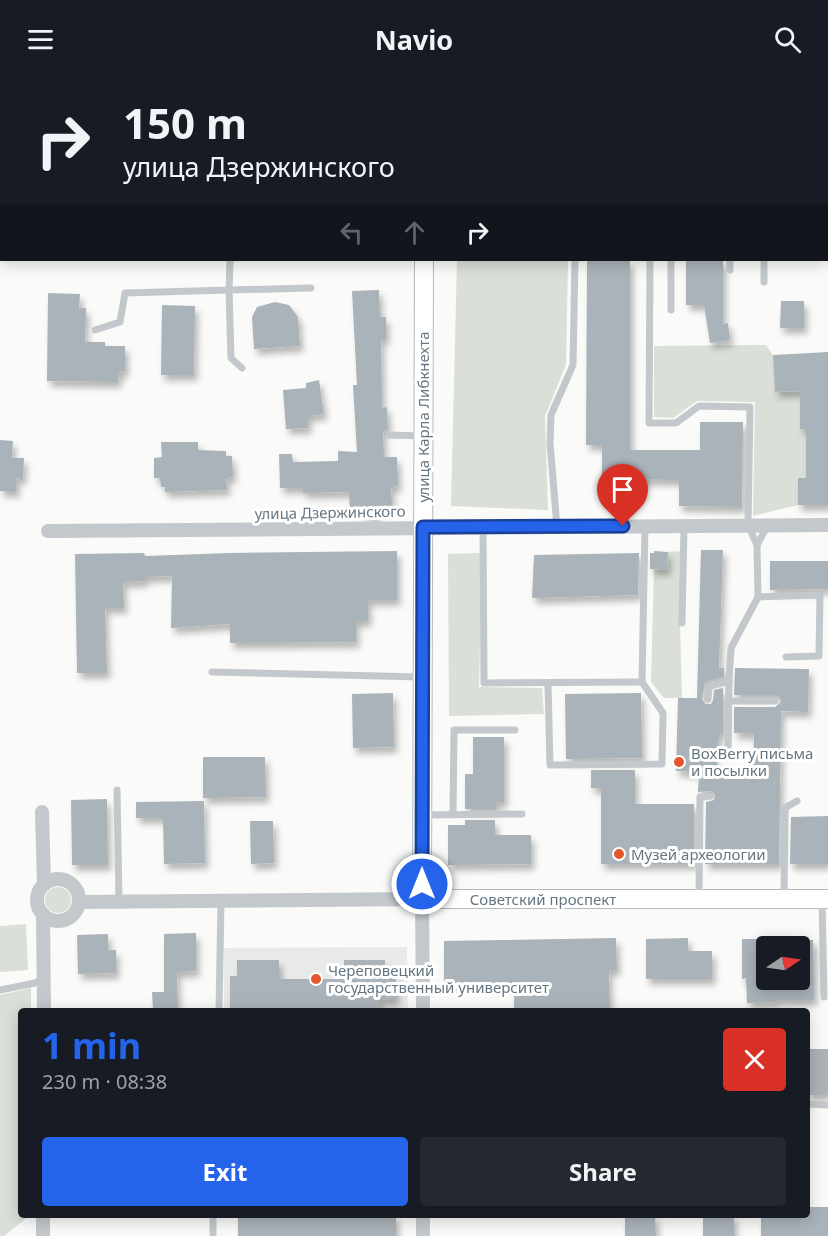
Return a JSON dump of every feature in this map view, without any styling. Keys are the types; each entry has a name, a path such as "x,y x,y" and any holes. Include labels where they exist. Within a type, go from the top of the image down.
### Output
{"main road":[{"name":"улица Карла Либкнехта","path":"422,899 424,261"},
{"name":"Советский проспект","path":"422,899 825,899"}],"street":[{"name":"улица Дзержинского","path":"48,531 828,525"},
{"path":"42,812 44,885"},
{"path":"43,914 56,921 65,920 73,915 79,902 76,889 70,882 61,879 52,880 38,893 37,902 43,914 44,1008"},
{"name":"Советский проспект","path":"79,902 422,899"},
{"path":"422,899 423,1008"},
{"path":"43,1218 43,1236"},
{"path":"423,1218 423,1236"}],"lane":[{"path":"230,261 231,357 242,368"},
{"path":"557,527 550,443 551,416 573,365 575,261"},
{"path":"650,261 649,423 676,423 699,406 750,407 748,525 758,545"},
{"path":"671,261 671,310"},
{"path":"730,261 730,270"},
{"path":"764,261 764,282"},
{"path":"95,330 120,322 125,293 310,288"},
{"path":"389,435 423,436"},
{"path":"718,757 728,757 731,648 758,597 758,545 768,525"},
{"path":"548,684 550,765 662,764 663,713 642,682 645,526"},
{"path":"682,623 684,526"},
{"path":"483,527 484,683 642,682"},
{"path":"758,597 820,595 819,656 786,657"},
{"path":"212,672 423,677"},
{"path":"708,699 709,686 729,681"},
{"path":"729,701 775,701"},
{"path":"453,815 454,730 515,730"},
{"path":"117,790 119,902"},
{"path":"699,899 700,796 710,796"},
{"path":"784,899 784,808 797,801"},
{"path":"422,815 522,814"},
{"path":"824,997 825,899"},
{"path":"219,1008 221,901"},
{"path":"0,990 35,983 44,978"},
{"path":"810,1104 828,1105"},
{"path":"213,1218 213,1236"}],"shaded area":[{"path":"457,261 568,261 566,365 545,416 548,510 451,506"},
{"path":"766,345 773,355 776,392 805,391 800,429 806,429 806,478 798,478 798,505 753,516 755,402 697,401 673,418 654,417 654,346"},
{"path":"684,551 680,626 682,698 664,698 651,682 654,569 667,569 668,552"},
{"path":"482,553 479,687 542,688 544,714 449,716 448,554"},
{"path":"58,887 67,891 71,900 67,909 58,913 49,909 45,900 49,891"},
{"path":"26,924 28,970 0,972 0,926"},
{"name":"Череповецкий государственный университет","path":"407,947 408,1008 224,1008 224,948"},
{"path":"31,988 31,1008 18,1008 18,1218 26,1218 4,1236 0,1236 0,995"}],"building":[{"path":"587,261 630,261 630,450 700,450 700,422 743,422 742,507 679,506 679,480 602,479 602,445 586,445"},
{"path":"686,261 723,261 723,324 728,323 730,340 710,343 704,305 686,305"},
{"path":"379,290 380,317 386,317 386,339 381,339 382,408 387,407 388,430 383,431 384,457 397,457 398,486 391,487 392,505 377,505 376,519 367,520 366,513 350,512 349,492 303,493 303,488 280,488 279,454 292,454 293,462 338,461 338,451 357,452 353,385 357,385 352,291"},
{"path":"48,293 80,294 79,308 86,308 85,342 105,342 105,346 125,346 125,371 119,372 118,382 47,381"},
{"path":"781,301 804,301 804,328 780,328"},
{"path":"275,302 289,305 298,317 300,346 254,349 252,317 257,307"},
{"path":"162,305 195,306 194,375 161,375"},
{"path":"828,352 828,505 798,505 798,478 806,478 806,429 800,429 800,391 775,392 773,355"},
{"path":"319,380 324,414 308,416 308,428 286,429 283,390 306,388 306,383"},
{"path":"0,440 13,441 12,458 24,458 23,479 16,478 16,492 0,491"},
{"path":"161,442 198,442 198,450 226,451 226,456 232,456 233,477 226,478 227,490 165,492 165,487 161,487 160,478 154,478 154,458 162,457"},
{"path":"701,550 723,550 719,668 724,668 724,677 705,682 702,699 705,704 711,704 714,690 723,688 723,733 719,733 718,751 712,756 713,760 718,763 718,767 753,768 754,734 734,733 734,707 775,707 781,702 776,695 734,695 735,668 809,669 808,712 781,711 779,864 705,864 706,802 714,800 715,795 712,791 698,792 699,772 676,771 678,698 697,698"},
{"path":"397,551 397,600 368,600 368,621 356,621 356,642 230,643 230,624 171,628 172,576 145,577 145,581 123,582 124,608 105,608 107,673 77,673 75,554 144,553 145,556"},
{"path":"668,552 667,570 650,569 650,553"},
{"path":"639,553 638,595 532,598 534,555"},
{"path":"770,561 828,561 828,589 770,590"},
{"path":"393,693 394,747 353,748 352,694"},
{"path":"641,693 642,758 566,759 565,694"},
{"path":"473,737 504,737 504,802 496,802 496,809 465,809 465,774 473,774"},
{"path":"203,757 265,757 266,797 203,798"},
{"path":"591,770 635,770 635,804 694,804 694,864 601,864 601,788 591,788"},
{"path":"107,799 108,865 72,865 71,800"},
{"path":"204,801 205,863 164,864 163,818 136,818 136,802"},
{"path":"828,816 828,864 790,864 791,817"},
{"path":"465,820 495,820 495,835 531,835 531,864 448,865 448,825 465,825"},
{"path":"250,821 273,821 274,863 251,864"},
{"path":"196,933 196,971 177,972 178,1008 153,1008 152,992 164,992 164,934"},
{"path":"108,934 108,950 116,950 116,973 78,974 77,935"},
{"path":"616,938 617,970 609,970 610,1008 514,1008 514,984 444,984 444,941"},
{"path":"688,938 688,951 712,951 712,979 646,979 646,939"},
{"path":"742,939 756,939 756,990 810,990 810,940 813,940 814,1000 747,1003 746,978 742,979"},
{"path":"237,960 279,960 279,979 344,979 344,960 385,960 385,978 396,978 396,1000 380,1000 380,1008 230,1008 230,976 237,976"},
{"path":"810,1049 828,1049 828,1095 810,1095"},
{"path":"810,1207 828,1207 828,1236 761,1236 761,1218 810,1218"},
{"path":"238,1218 396,1218 396,1236 238,1236"},
{"path":"625,1218 655,1218 656,1236 625,1236"},
{"path":"703,1218 734,1218 734,1236 703,1236"}],"place":[{"name":"BoxBerry письма и посылки","path":"679,762"},
{"name":"Музей археологии","path":"619,854"},
{"name":"Череповецкий государственный университет","path":"316,979"}],"route":[{"path":"422,884 423,527 623,526"}]}
